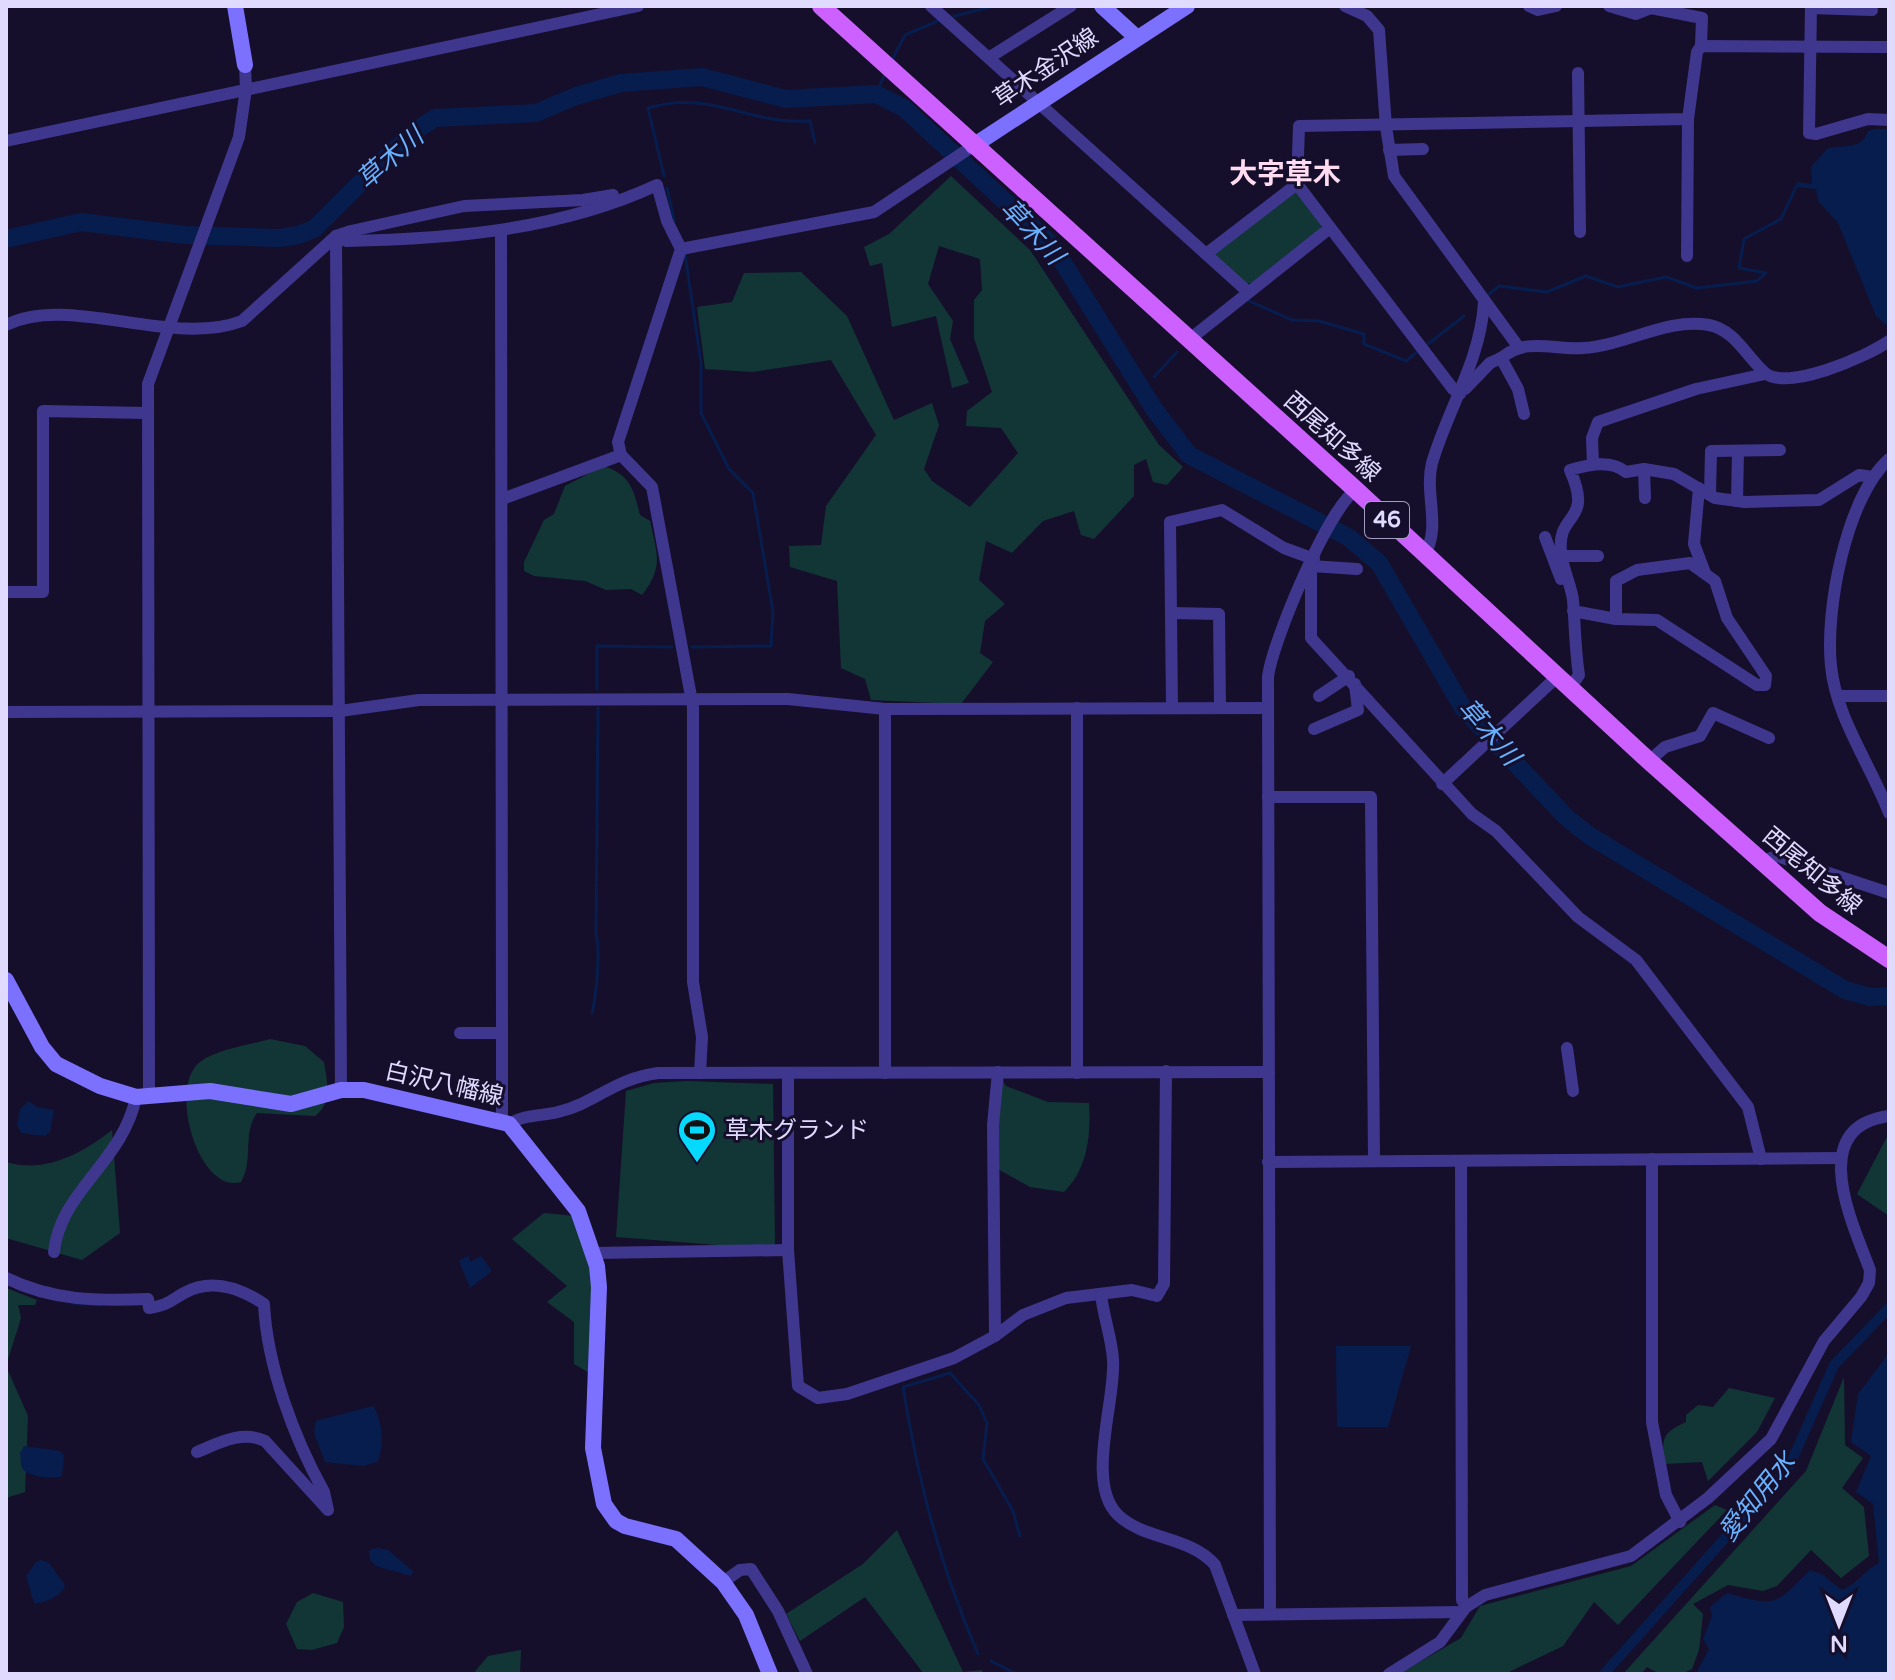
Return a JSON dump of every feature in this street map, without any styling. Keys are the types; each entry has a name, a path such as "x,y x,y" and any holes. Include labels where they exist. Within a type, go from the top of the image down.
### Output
{"main road":[{"path":"235,6 245,65"},
{"path":"1102,6 1136,37"},
{"name":"草木金沢線","path":"968,149 1187,6"},
{"name":"西尾知多線","path":"828,8 968,149 1190,339 1649,761 1820,913 1889,959"},
{"name":"白沢八幡線","path":"6,980 42,1047 56,1064 100,1086 142,1096 210,1091 291,1104 341,1090 364,1090 506,1122 578,1211 593,1253 599,1287 600,1335 593,1448 604,1504 616,1521 625,1526 676,1539 723,1582 746,1615 770,1674"}],"street":[{"path":"6,141 638,6"},
{"path":"990,57 1071,6"},
{"path":"1345,6 1367,16 1379,30 1386,127 1394,176 1411,204 1473,280 1484,303 1517,345"},
{"path":"1529,6 1538,10 1556,6"},
{"path":"1609,6 1636,14 1651,8 1704,12 1688,119 1687,256"},
{"path":"1872,10 1811,7 1809,133 1816,134 1868,119 1889,120"},
{"path":"939,12 1247,291"},
{"path":"1701,46 1889,47"},
{"path":"54,1252 57,1231 79,1190 107,1162 130,1124 142,1096 148,711 146,413 149,374 239,137 246,89 245,65"},
{"path":"1578,73 1580,232"},
{"path":"1688,119 1386,127 1299,126 1297,184 1453,389 1467,389 1485,367 1517,345 1586,348 1698,323 1727,332 1765,374"},
{"path":"681,249 874,212 968,149"},
{"path":"1389,150 1423,149"},
{"path":"1206,254 1297,184"},
{"path":"336,236 346,241 379,240 535,226 634,197 657,185 671,231 681,249 619,434 621,455 652,487 692,700 693,982 702,1037 700,1073"},
{"path":"6,325 24,316 45,315 166,328 228,327 242,321 336,236 464,206 583,200 645,191"},
{"path":"1190,339 1330,228"},
{"path":"501,230 502,1033 506,1122 563,1111 623,1080 658,1073 1269,1072"},
{"path":"336,236 341,1090"},
{"path":"1424,555 1433,531 1428,486 1432,464 1480,340 1484,303"},
{"path":"1593,464 1592,438 1598,422 1696,389 1765,374 1784,380 1810,376 1889,341"},
{"path":"1501,358 1518,389 1524,414"},
{"path":"6,592 43,592 43,411 146,413"},
{"path":"1705,573 1705,566 1694,544 1711,451 1780,450"},
{"path":"1737,501 1738,451"},
{"path":"502,499 621,455"},
{"path":"1889,459 1873,477 1847,533 1832,616 1831,667 1858,747 1889,813"},
{"path":"1442,784 1500,731 1564,682 1579,675 1561,535 1579,506 1580,494 1570,470 1593,464 1620,467 1626,472 1644,469 1684,477 1704,491 1737,501 1819,500 1859,475 1873,477"},
{"path":"1644,469 1645,498"},
{"path":"1270,1613 1270,658 1334,515 1346,496 1356,490"},
{"path":"1172,708 1170,522 1222,510 1312,564 1357,569"},
{"path":"1545,537 1560,577 1569,587"},
{"path":"1562,556 1598,556"},
{"path":"1573,611 1616,619 1657,620 1757,685 1765,685 1766,676 1727,618 1715,581 1690,563 1637,570 1616,581 1616,619"},
{"path":"1312,564 1311,638 1352,680 1442,784 1548,881 1578,917 1636,960 1748,1107 1761,1159"},
{"path":"1171,613 1219,614 1220,708"},
{"path":"1319,696 1352,680"},
{"path":"1314,729 1358,710 1352,680"},
{"path":"1840,696 1889,696"},
{"path":"6,712 340,711 419,700 788,699 885,709 1268,708"},
{"path":"1077,708 1077,1073"},
{"path":"885,709 885,1073"},
{"path":"1649,761 1665,747 1700,736 1713,713 1769,738"},
{"path":"1268,797 1371,797 1374,1160"},
{"path":"1762,861 1777,856 1889,893"},
{"path":"460,1033 502,1033"},
{"path":"1567,1048 1573,1091"},
{"path":"788,1073 788,1250 798,1386 804,1393 818,1398 847,1394 954,1358 995,1336 1023,1315 1053,1302 1132,1290 1157,1296 1164,1284 1166,1071"},
{"path":"995,1336 993,1125 998,1072"},
{"path":"1389,1674 1440,1642 1464,1609 1499,1590 1631,1556 1680,1522 1771,1439 1824,1341 1869,1283 1870,1270 1842,1188 1840,1158 1847,1140 1860,1125 1889,1116"},
{"path":"1268,1162 1840,1158"},
{"path":"1652,1159 1652,1422 1666,1495 1680,1522"},
{"path":"1461,1161 1464,1609"},
{"path":"593,1253 788,1250"},
{"path":"6,1278 48,1295 71,1299 148,1299 149,1308 171,1303 198,1286 240,1290 264,1304 267,1345 280,1390 324,1492 328,1510 265,1441 257,1437 240,1436 197,1452"},
{"path":"1101,1294 1113,1358 1105,1445 1105,1493 1109,1503 1125,1520 1209,1558 1220,1574 1255,1674"},
{"path":"723,1582 740,1570 751,1569 778,1611 807,1674"},
{"path":"1233,1615 1464,1609"}],"green space":[{"path":"951,176 1030,250 1159,445 1183,467 1167,485 1153,482 1146,459 1134,465 1134,496 1094,539 1081,535 1074,511 1043,521 1012,553 986,541 979,580 1005,604 985,621 980,653 993,662 961,704 871,700 865,679 841,668 837,581 790,567 789,546 821,545 826,506 876,435 831,360 752,372 705,369 697,307 732,302 744,273 801,272 847,316 894,420 932,403 939,425 924,469 932,481 970,507 1018,453 1001,428 966,426 967,411 992,392 974,338 974,300 982,290 980,259 939,246 928,284 953,321 950,339 969,383 952,388 936,316 892,327 882,263 870,266 864,247 889,234"},
{"path":"1295,189 1322,223 1320,229 1251,283 1246,283 1212,252"},
{"path":"603,466 625,478 633,491 640,515 650,521 657,560 654,576 642,595 631,589 606,590 585,581 534,576 524,571 524,562 544,520 554,514 565,486"},
{"path":"270,1039 305,1046 324,1062 327,1098 315,1116 257,1113 250,1129 245,1174 241,1182 226,1182 212,1172 192,1136 187,1114 191,1075 200,1062 215,1054"},
{"path":"1003,1081 1006,1086 1048,1102 1089,1103 1089,1127 1083,1162 1064,1192 1030,1187 996,1168 995,1126"},
{"name":"草木グランド","path":"654,1083 773,1084 775,1245 717,1245 616,1237 626,1091"},
{"path":"112,1130 120,1233 82,1260 6,1238 6,1162 35,1165 63,1159"},
{"path":"1889,1133 1889,1216 1857,1194"},
{"path":"544,1213 576,1216 593,1267 593,1375 574,1364 574,1322 547,1302 567,1286 512,1239"},
{"path":"6,1288 37,1300 35,1305 18,1305 21,1318 6,1366"},
{"path":"6,1366 28,1416 25,1492 6,1498"},
{"path":"1844,1377 1845,1445 1863,1458 1842,1488 1864,1507 1869,1556 1841,1578 1811,1550 1777,1586 1763,1591 1728,1585 1693,1604 1703,1614 1699,1650 1692,1669 1669,1674 1647,1667 1641,1674 1623,1674 1806,1471"},
{"path":"1729,1388 1775,1398 1757,1432 1708,1481 1702,1462 1665,1464 1663,1448 1668,1434 1686,1422 1686,1415 1698,1405 1713,1407"},
{"path":"1715,1505 1727,1510 1618,1625 1594,1602 1563,1646 1505,1674 1399,1674 1461,1638 1480,1606 1631,1566"},
{"path":"897,1530 963,1672 982,1670 984,1674 924,1674 865,1597 800,1641 786,1614 863,1564"},
{"path":"313,1593 343,1602 344,1627 337,1643 312,1650 297,1649 286,1624 297,1602"},
{"path":"521,1650 520,1674 473,1674 488,1656"}],"water":[{"path":"1889,129 1889,324 1886,325 1876,316 1838,223 1818,201 1816,189 1796,187 1797,182 1812,184 1811,167 1827,149 1861,142 1868,131"},
{"path":"29,1101 37,1107 54,1110 50,1132 45,1136 21,1133 17,1125 20,1109"},
{"path":"469,1255 470,1262 481,1256 492,1271 470,1288 459,1261"},
{"path":"1336,1346 1411,1346 1388,1427 1337,1427"},
{"path":"1889,1353 1889,1674 1696,1674 1709,1649 1703,1639 1712,1616 1710,1607 1727,1593 1755,1600 1773,1600 1789,1591 1810,1570 1823,1575 1842,1590 1879,1563 1873,1504 1856,1492 1871,1456 1851,1442 1858,1394"},
{"path":"373,1406 381,1433 377,1462 363,1466 325,1462 314,1433 316,1421"},
{"path":"24,1446 60,1451 64,1455 62,1476 42,1477 25,1471 21,1466 20,1453"},
{"path":"369,1550 388,1550 413,1571 411,1576 376,1566 370,1560"},
{"path":"41,1560 49,1563 65,1585 53,1598 34,1603 26,1576"}],"waterway":[{"path":"951,17 994,6"},
{"path":"891,62 905,35 940,20"},
{"path":"876,94 886,72"},
{"name":"草木川","path":"6,239 81,222 185,235 280,238 298,235 314,229 377,166 435,118 536,113 576,96 621,83 702,77 786,99 876,94 904,108 1052,245 1154,409 1189,455 1348,537 1379,563 1463,708 1566,817 1590,836 1845,990 1870,997 1889,996"},
{"path":"664,176 648,108 670,103 710,105 767,118 810,121 815,143"},
{"path":"1487,296 1499,286 1547,292 1586,276 1618,287 1666,277 1697,288 1757,281 1766,273 1739,268 1744,239 1781,219 1796,187"},
{"path":"667,188 674,220"},
{"path":"685,254 701,363 701,413 729,469 753,493 773,612 771,646 692,647"},
{"path":"1247,300 1292,320 1319,321 1364,334 1364,344 1406,361 1416,353"},
{"path":"1428,344 1464,316"},
{"path":"1154,377 1177,352"},
{"path":"597,689 597,646 672,647"},
{"path":"592,1013 598,962 598,708"},
{"path":"72,1303 100,1305"},
{"name":"愛知用水","path":"1604,1674 1790,1465 1834,1365 1889,1308"},
{"path":"978,1654 952,1588 932,1523 903,1387 950,1373 979,1405 987,1423 983,1459 1013,1511 1020,1536"},
{"path":"991,1661 1016,1674"}],"place":[{"name":"草木グランド","path":"697,1164"}],"district":[{"name":"大字草木","path":"1285,174"}]}
